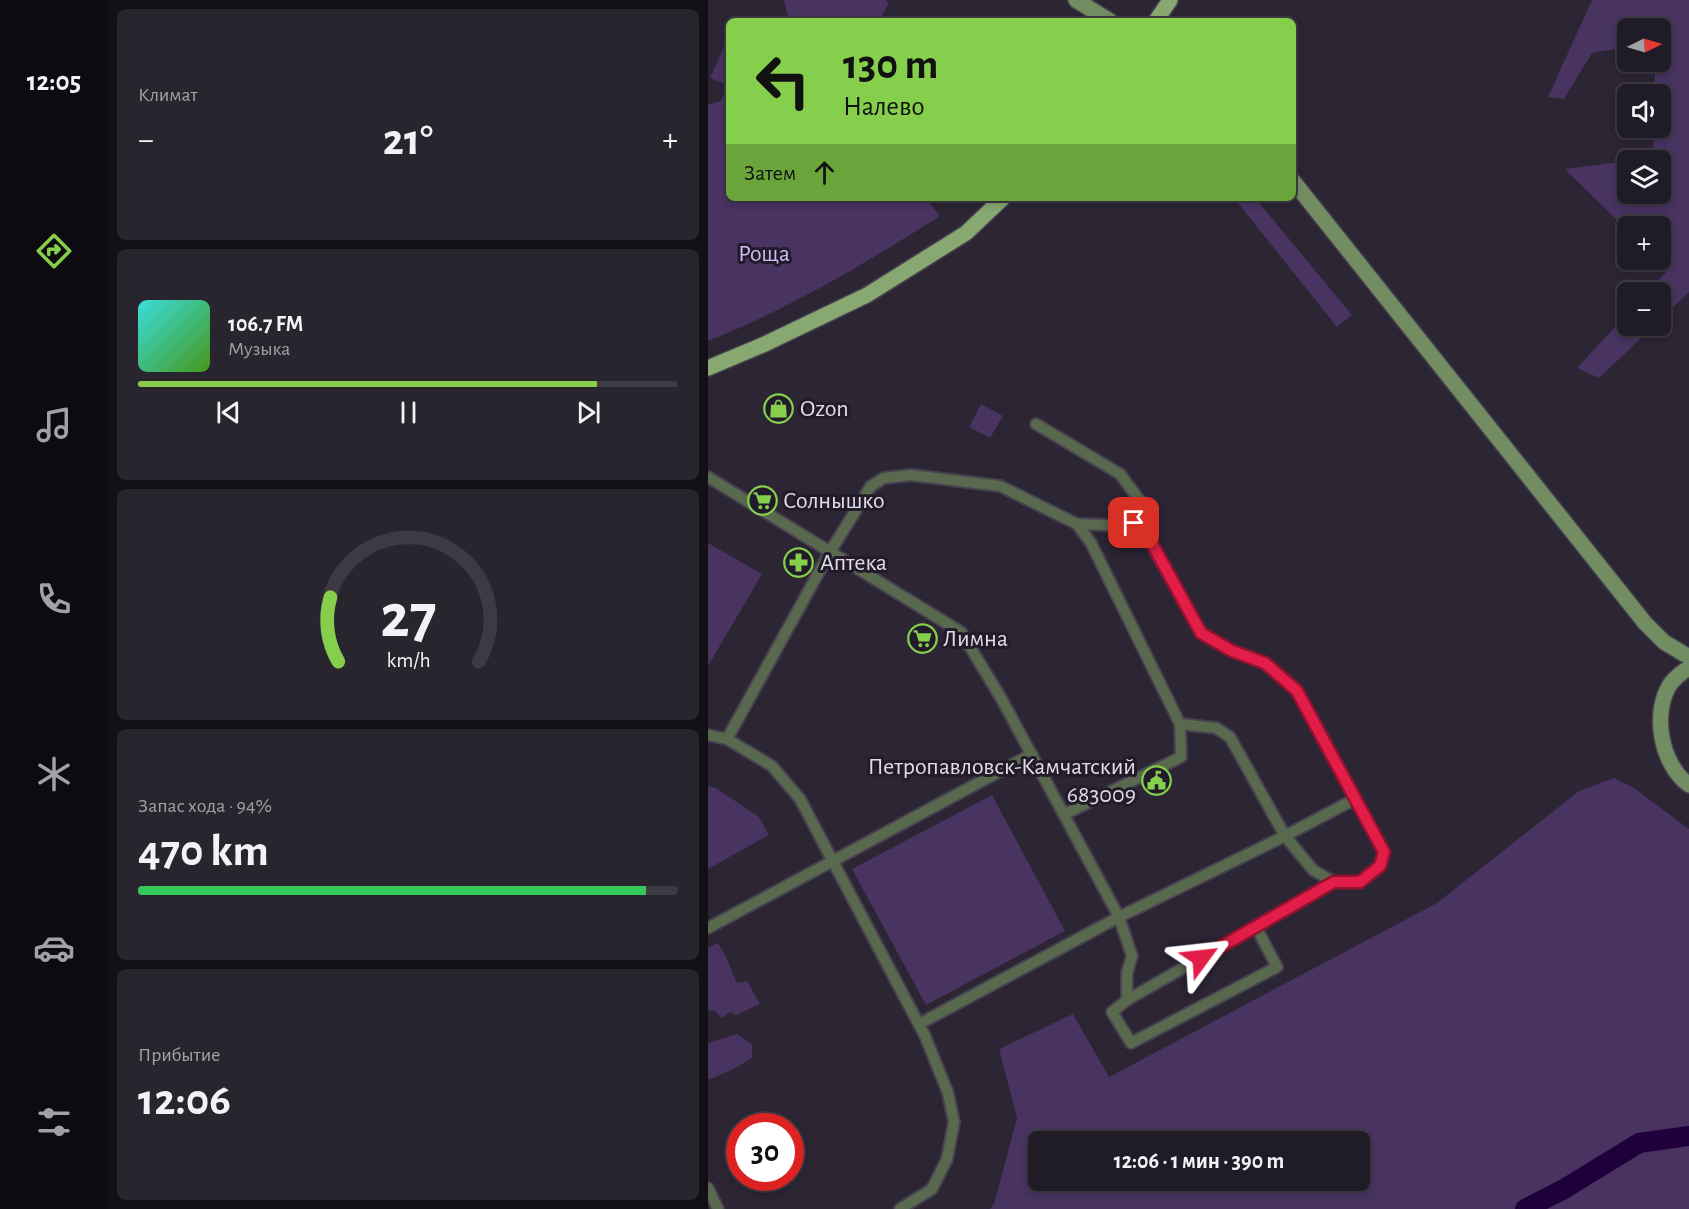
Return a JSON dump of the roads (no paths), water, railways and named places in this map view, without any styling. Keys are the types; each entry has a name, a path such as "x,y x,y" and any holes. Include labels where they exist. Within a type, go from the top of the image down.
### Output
{"main road":[{"path":"1076,0 1105,18"},
{"path":"1158,18 1170,0"},
{"path":"1296,185 1645,623 1664,642 1689,657"},
{"path":"708,368 867,296 966,233 1000,201"},
{"path":"1689,668 1671,684 1666,694 1661,722 1662,740 1668,758 1676,774 1689,785"}],"street":[{"path":"1036,424 1120,474 1140,501 1134,523"},
{"path":"727,739 830,552 871,486 884,478 911,475 1000,486 1077,524 1134,523 1143,527 1201,633 1232,651 1265,663 1297,691 1384,852 1380,866 1360,882 1334,882 1313,870 1286,836 1230,737 1216,728 1180,724"},
{"path":"708,477 961,632 1001,698 1119,917 1132,956 1127,973 1127,1000"},
{"path":"1065,814 1181,757 1180,724 1091,543 1077,524"},
{"path":"708,735 727,739 772,766 800,799 919,1024 948,1093 954,1122 947,1160 932,1189 900,1209"},
{"path":"708,928 1032,754"},
{"path":"919,1024 1119,917 1286,836 1355,799"},
{"path":"1256,927 1277,967 1131,1043 1112,1012 1127,1000 1334,882"},
{"path":"708,1188 718,1209"}],"waterway":[{"path":"1525,1209 1564,1189 1639,1143 1689,1136"}],"place":[{"name":"Ozon","path":"779,409"},
{"name":"Солнышко","path":"762,501"},
{"name":"Аптека","path":"799,563"},
{"name":"Лимна","path":"922,639"},
{"name":"Петропавловск-Камчатский 683009","path":"1157,781"}],"park label":[{"name":"Роща","path":"764,254"}]}
